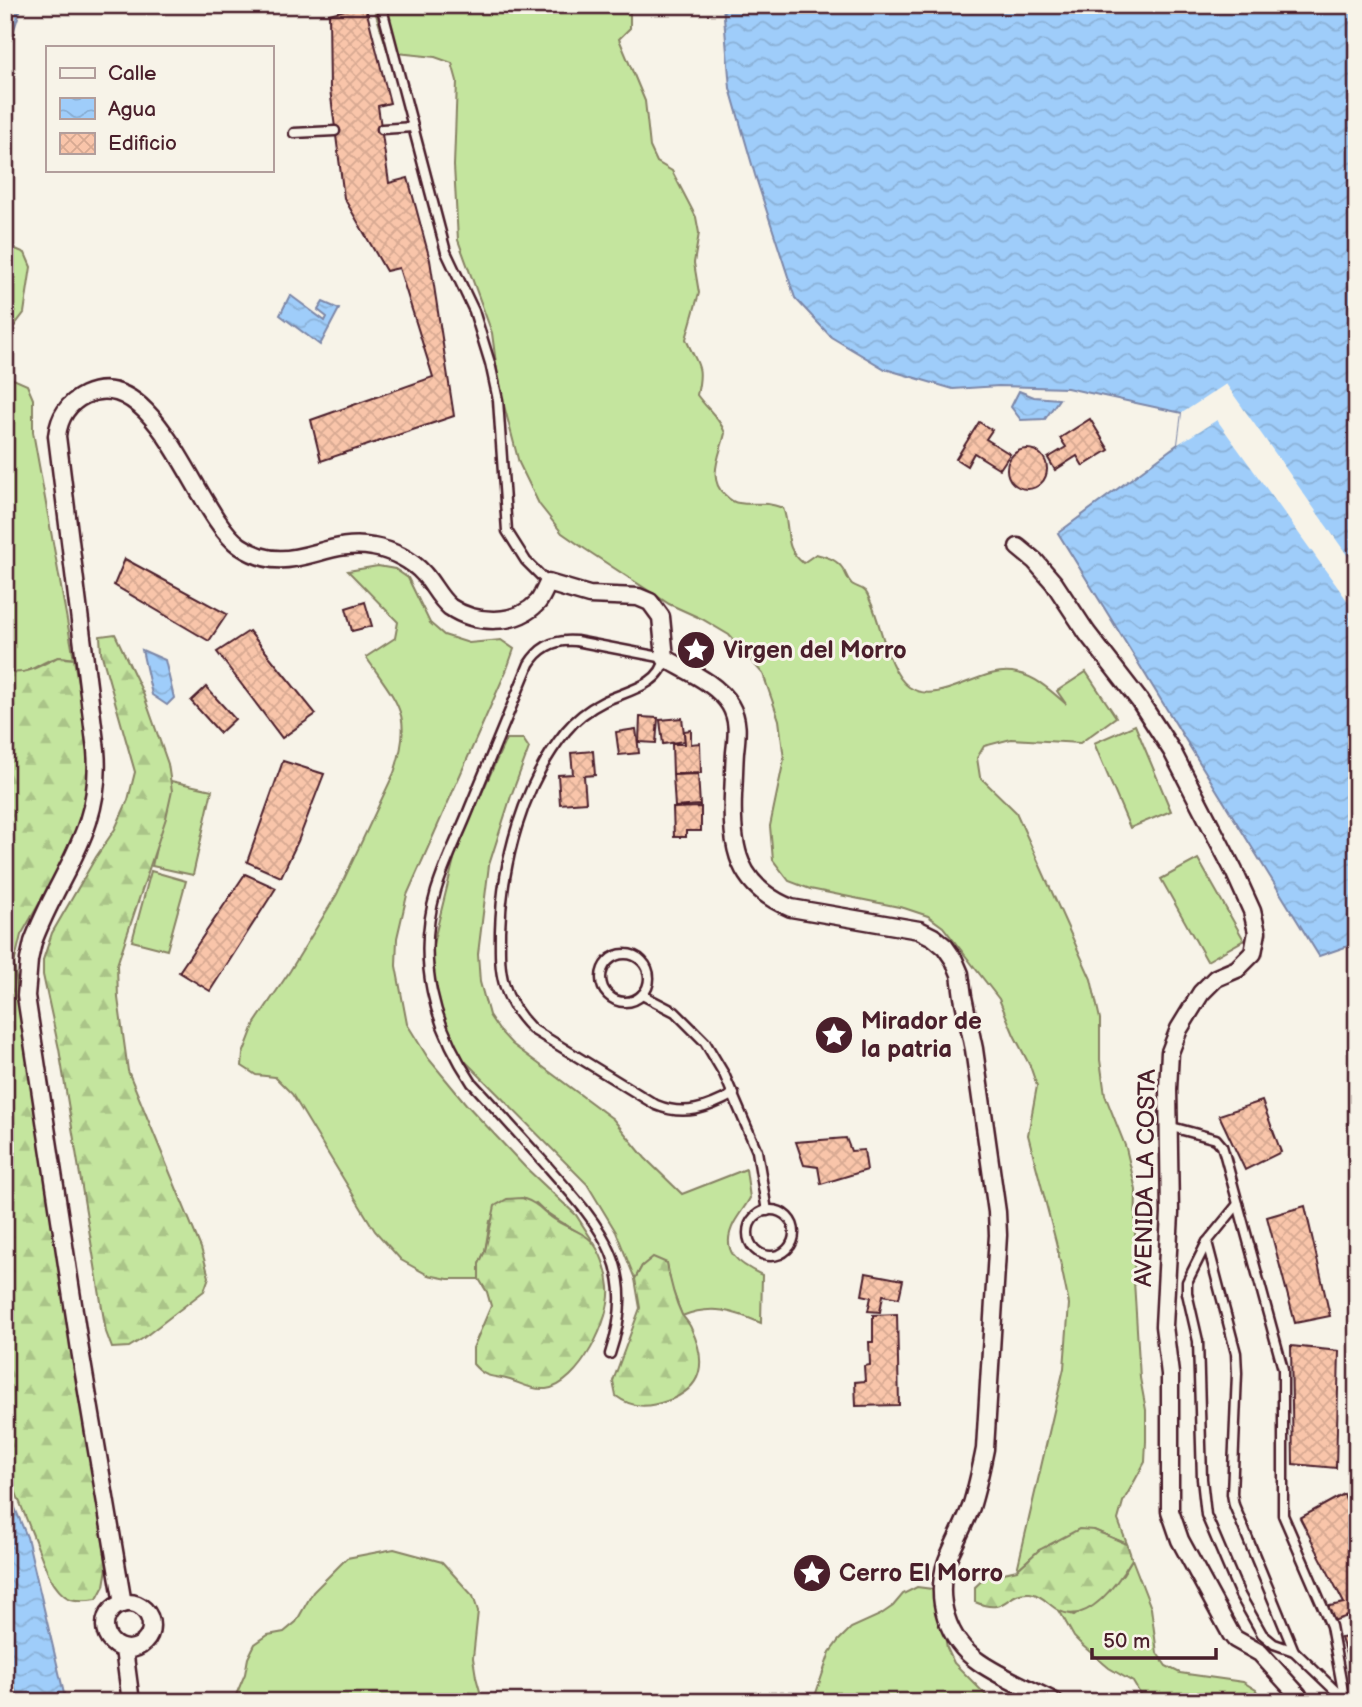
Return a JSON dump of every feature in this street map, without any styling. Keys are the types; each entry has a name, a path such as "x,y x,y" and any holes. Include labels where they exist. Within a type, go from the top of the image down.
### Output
{"street":[{"path":"123,1604 80,1350 26,996 33,942 84,835 95,802 97,785 96,750 57,436 61,419 74,401 90,393 113,391 134,400 171,443 222,530 242,548 258,555 284,560 349,546 383,550 404,559 423,572 450,607 464,615 488,620 504,619 527,610 539,601 548,583 589,595 638,597 650,601 661,617 666,658 715,688 733,710 738,730 733,838 738,859 755,886 772,899 791,908 919,930 939,942 950,953 957,967 974,1049 996,1200 998,1235 985,1450 970,1509 944,1570 942,1601 951,1630 970,1655 987,1667 1055,1702"},
{"name":"AVENIDA LA COSTA","path":"1018,547 1035,561 1054,583 1157,728 1213,828 1252,911 1257,932 1253,953 1237,969 1216,978 1202,993 1179,1029 1170,1052 1170,1213 1164,1325 1170,1374 1170,1511 1180,1540 1235,1640 1260,1653 1297,1695 1300,1702"},
{"path":"132,1604 147,1613 151,1630 141,1645 124,1649 109,1640 105,1622 114,1608 132,1604"},
{"path":"124,1649 131,1702"}],"lane":[{"path":"381,5 446,252 474,312 490,363 498,400 507,531 526,561 548,583"},
{"path":"382,129 413,127"},
{"path":"293,133 335,131"},
{"path":"610,1354 619,1322 620,1306 618,1274 608,1243 590,1215 472,1083 446,1039 430,991 427,940 436,890 529,664 535,655 551,644 566,641 666,658 664,666 650,681 604,701 576,720 561,737 520,817 505,873 501,909 501,971 512,1003 532,1029 656,1105 671,1110 694,1111 709,1107 734,1094"},
{"path":"625,954 642,962 648,969 649,978 642,995 634,1001 625,1002 608,996 601,978 608,961 625,954"},
{"path":"642,995 676,1012 705,1042 734,1094 757,1151 766,1211"},
{"path":"1168,1126 1216,1139 1222,1146 1283,1369 1283,1515 1331,1626 1345,1701"},
{"path":"1238,1205 1207,1242 1187,1282 1198,1341 1202,1479 1206,1515 1240,1595 1262,1634 1274,1644 1294,1651"},
{"path":"766,1211 784,1215 793,1229 790,1246 775,1256 758,1252 748,1238 752,1221 758,1214 766,1211"},
{"path":"1207,1242 1236,1353 1232,1494 1234,1506 1294,1651 1345,1701"}],"green space":[{"path":"373,5 630,5 630,28 619,39 645,101 650,147 657,162 672,171 696,217 699,233 694,263 699,293 686,339 699,370 697,395 725,433 716,465 719,489 735,502 770,504 783,508 790,544 796,557 803,563 816,554 831,559 840,566 852,584 865,591 891,661 909,687 921,692 934,692 989,674 1017,673 1037,681 1066,704 1057,691 1086,672 1116,717 1080,743 1011,739 984,746 977,758 980,777 1016,812 1091,979 1100,1019 1100,1060 1105,1095 1126,1148 1136,1190 1134,1281 1140,1378 1146,1410 1146,1441 1145,1462 1123,1502 1118,1520 1127,1544 1094,1530 1039,1550 1017,1570 1064,1368 1069,1304 1028,1135 1037,1086 999,999 943,927 928,916 904,908 810,889 789,881 773,860 770,826 784,759 779,720 763,674 729,635 669,604 585,549 562,533 539,504 519,463 499,386 492,333 458,240 454,166 457,81 452,63 435,57 388,52"},
{"path":"11,247 25,253 31,267 24,313 5,338 5,251"},
{"path":"5,371 13,379 27,385 33,399 33,432 74,659 58,657 20,673 5,671"},
{"path":"378,566 395,569 408,578 430,623 444,635 469,643 501,640 514,649 407,895 397,938 396,966 407,1024 428,1058 466,1104 525,1167 576,1215 596,1246 536,1203 490,1221 485,1251 479,1264 479,1279 448,1279 428,1275 401,1260 375,1231 292,1094 275,1077 256,1075 242,1066 243,1054 255,1023 337,894 394,773 400,753 403,737 400,710 366,657 395,638 398,622 348,571"},
{"path":"115,634 143,693 168,764 172,791 166,818 117,965 118,998 128,1071 201,1248 209,1277 204,1291 142,1339 129,1347 112,1348 106,1332 59,1049 43,975 43,960 52,933 115,829 128,800 135,772 101,652 100,636"},
{"path":"58,657 74,659 97,771 85,824 21,935 14,964 36,1118 73,1330 107,1568 104,1586 97,1599 80,1600 63,1595 49,1576 9,1475 5,1447 5,671 26,671"},
{"path":"1135,725 1171,811 1130,828 1094,743"},
{"path":"506,739 523,739 529,748 489,865 478,954 480,982 489,1015 512,1044 613,1119 645,1158 682,1194 746,1169 750,1198 734,1223 729,1242 730,1249 739,1261 762,1275 761,1323 722,1310 703,1310 682,1316 671,1286 667,1263 642,1266 635,1279 616,1232 587,1184 455,1051 430,992 432,948 456,851"},
{"path":"171,781 212,790 193,875 152,866"},
{"path":"1198,859 1244,940 1207,961 1161,879"},
{"path":"151,871 186,881 167,950 132,941"},
{"path":"522,1198 592,1242 603,1261 609,1287 605,1315 591,1348 570,1376 558,1385 546,1389 532,1388 489,1376 473,1364 473,1348 491,1306 479,1279 479,1264 485,1251 495,1206 507,1199"},
{"path":"653,1257 667,1263 682,1315 696,1340 700,1363 699,1372 689,1389 667,1401 640,1406 616,1396 613,1381 640,1308 635,1279 642,1266"},
{"path":"1079,1529 1094,1530 1127,1544 1132,1559 1111,1589 1091,1607 1069,1614 1030,1593 1022,1593 994,1606 975,1602 975,1587 986,1577 1017,1570 1039,1550"},
{"path":"394,1549 442,1562 473,1596 478,1611 473,1658 483,1702 233,1702 255,1644 268,1635 284,1632 296,1622 313,1592 347,1558"},
{"path":"1132,1559 1151,1608 1157,1653 1166,1666 1180,1673 1243,1682 1256,1690 1261,1702 1142,1702 1133,1682 1109,1668 1074,1637 1059,1610 1074,1615 1123,1574"},
{"path":"917,1587 932,1589 942,1617 947,1648 954,1663 993,1702 813,1702 830,1652 839,1640 851,1628 880,1615 893,1606 903,1594"}],"water":[{"path":"5,5 22,5 5,57"},
{"path":"723,5 1357,5 1357,943 1319,956 1058,533 1178,444 1182,413 1067,388 999,386 953,389 885,369 831,337 795,298 730,88"},
{"path":"290,295 325,321 327,317 318,310 323,302 339,309 320,345 280,315"},
{"path":"1019,391 1034,397 1059,399 1045,419 1021,420 1011,407"},
{"path":"142,650 165,660 174,698 167,705 152,695"},
{"path":"5,1484 27,1537 66,1702 5,1702"}],"pier":[{"path":"1226,384 1357,569 1357,614 1217,420 1178,444 1182,413"}],"building":[{"path":"365,5 390,103 378,106 389,183 408,178 430,260 454,416 321,461 311,420 433,377 399,268 386,271 344,198 330,89 329,14"},
{"path":"1090,419 1109,450 1083,466 1077,456 1055,470 1048,458 1066,447 1060,438"},
{"path":"979,422 992,430 986,439 1010,454 1000,469 974,453 967,466 956,459"},
{"path":"1027,449 1041,455 1047,469 1041,483 1027,489 1013,483 1007,469 1013,455"},
{"path":"125,559 227,614 209,641 114,585"},
{"path":"365,602 372,626 352,631 346,608"},
{"path":"249,631 316,714 282,738 217,652"},
{"path":"206,687 235,719 220,733 191,701"},
{"path":"640,717 658,718 656,743 639,742"},
{"path":"682,718 685,741 663,744 660,720"},
{"path":"636,729 639,753 619,755 616,732"},
{"path":"691,730 691,744 700,743 701,773 673,774 672,744 685,744 684,731"},
{"path":"593,751 595,775 584,776 586,802 560,804 558,775 573,774 571,753"},
{"path":"283,761 324,774 281,877 247,862"},
{"path":"698,774 700,805 675,807 673,775"},
{"path":"701,807 701,831 686,831 686,837 674,837 673,808"},
{"path":"245,874 276,888 210,991 179,972"},
{"path":"1262,1101 1281,1152 1245,1170 1219,1115"},
{"path":"846,1138 851,1151 864,1150 867,1170 821,1184 818,1167 804,1165 796,1142"},
{"path":"1305,1206 1330,1316 1295,1323 1267,1217"},
{"path":"866,1273 903,1280 899,1298 883,1295 880,1312 868,1311 871,1297 862,1295"},
{"path":"897,1314 899,1405 856,1406 855,1382 865,1381 864,1366 870,1365 869,1342 873,1342 873,1315"},
{"path":"1291,1346 1339,1351 1336,1468 1293,1464"},
{"path":"1344,1494 1357,1525 1357,1613 1330,1622 1325,1607 1344,1603 1300,1518"},
{"path":"1357,1636 1357,1689 1341,1638"}],"place":[{"name":"Virgen del Morro","path":"696,650"},
{"name":"Mirador de la patria","path":"834,1035"},
{"name":"Cerro El Morro","path":"812,1573"}]}
